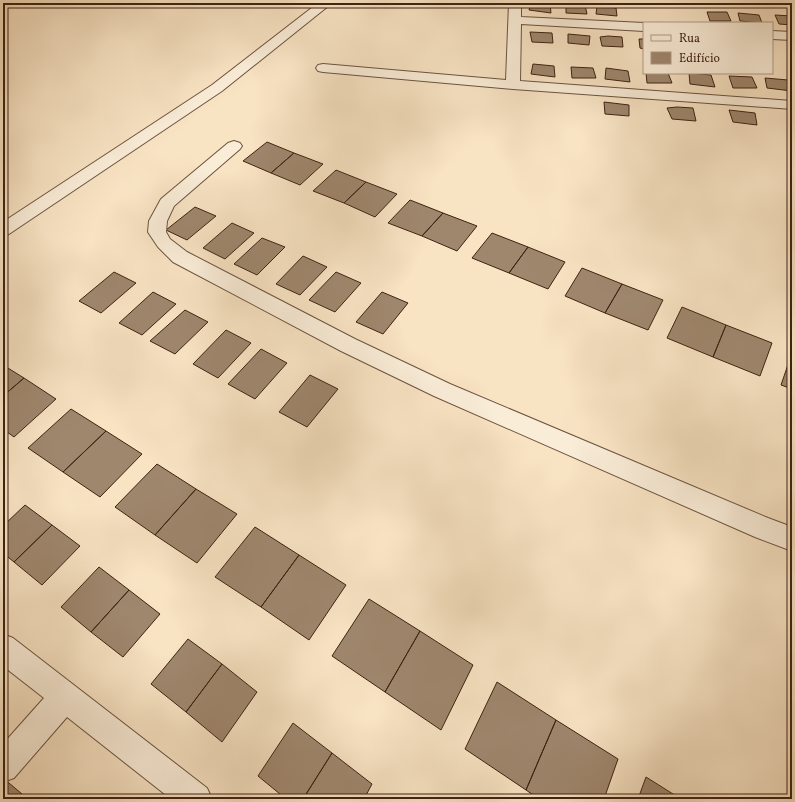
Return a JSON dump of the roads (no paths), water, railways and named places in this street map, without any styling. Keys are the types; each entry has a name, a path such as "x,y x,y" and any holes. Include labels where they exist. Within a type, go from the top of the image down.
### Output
{"street":[{"path":"3,230 217,88 326,3"},
{"path":"513,85 515,3"},
{"path":"514,20 643,27"},
{"path":"773,35 792,36"},
{"path":"323,68 513,85 792,105"},
{"path":"234,146 167,203 158,221 157,232 164,243 180,256 348,345 442,390 764,529 792,539"},
{"path":"3,648 196,799"},
{"path":"3,767 65,697"}]}
